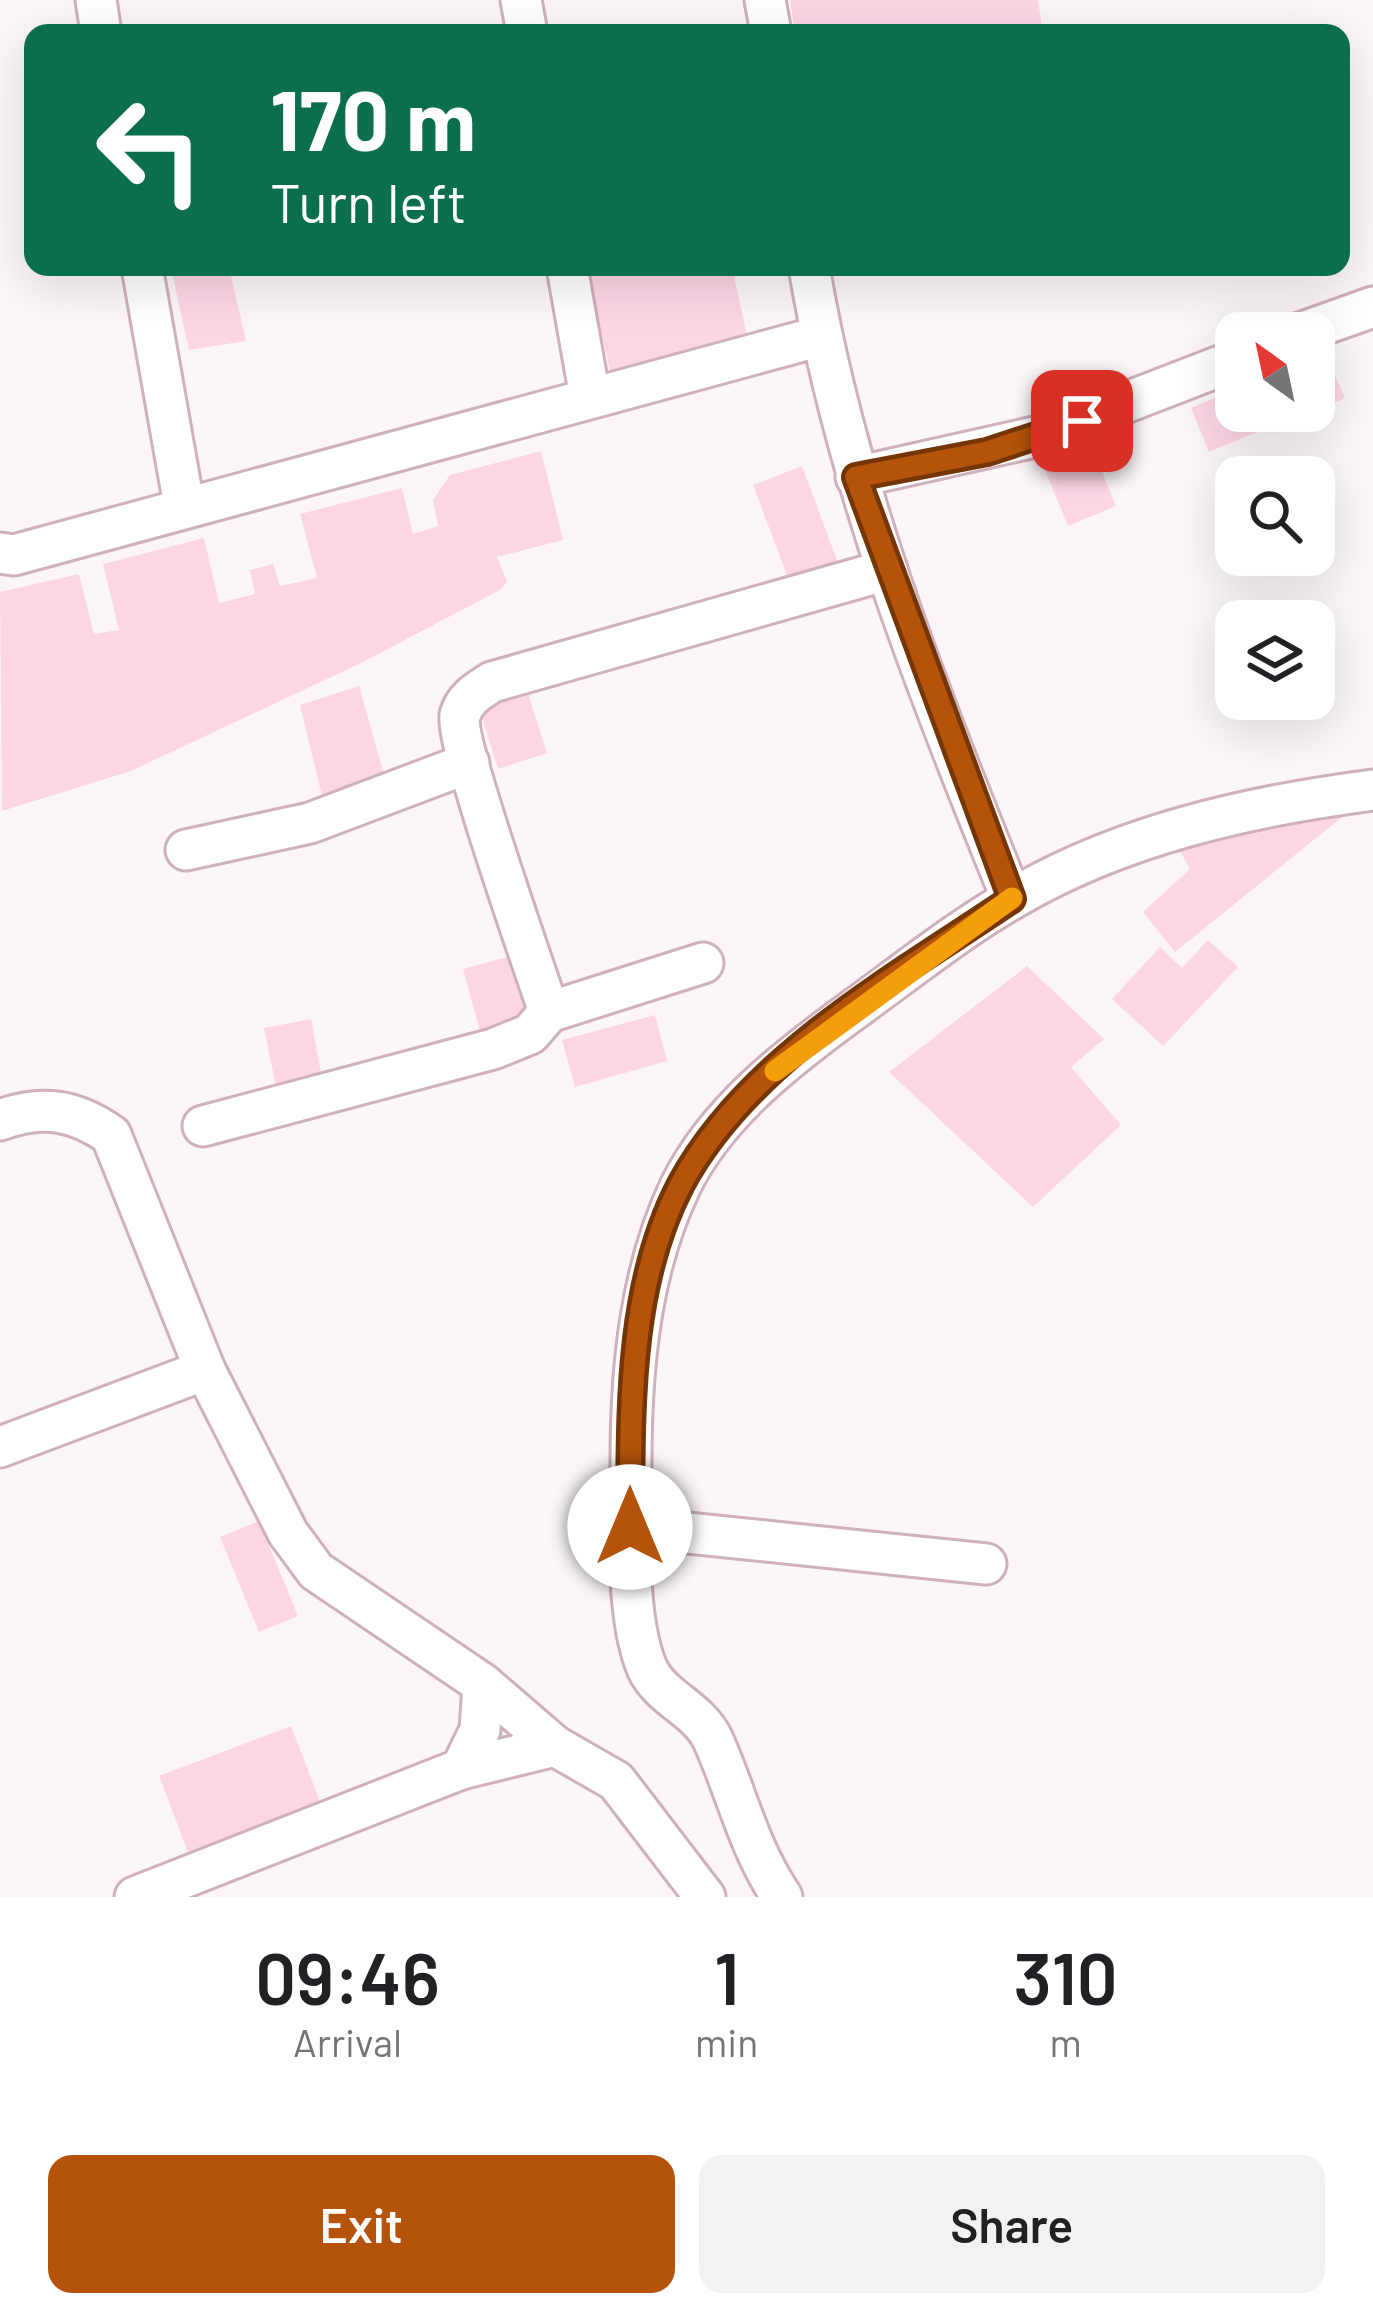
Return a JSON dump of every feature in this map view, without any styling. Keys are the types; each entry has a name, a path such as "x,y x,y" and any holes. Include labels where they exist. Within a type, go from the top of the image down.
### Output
{"street":[{"path":"144,276 184,505"},
{"path":"569,276 590,398"},
{"path":"811,276 856,477 1012,899"},
{"path":"1335,321 1373,307"},
{"path":"0,553 14,555 184,505 821,336"},
{"path":"856,477 1039,436 1215,368"},
{"path":"549,1012 470,763 459,718 469,697 491,682 887,570"},
{"path":"186,850 310,823 470,763"},
{"path":"782,1897 742,1825 701,1720 665,1692 648,1671 640,1644 630,1527 641,1309 680,1186 718,1128 795,1052 1012,899 1141,842 1220,817 1296,799 1373,790"},
{"path":"203,1126 494,1049 530,1034 549,1012 703,963"},
{"path":"0,1120 45,1109 81,1114 111,1135 205,1370 266,1493 316,1570 483,1684 555,1746 616,1781 706,1897"},
{"path":"0,1447 205,1370"},
{"path":"630,1527 986,1564"},
{"path":"460,1769 480,1730 483,1684"},
{"path":"136,1897 460,1769 555,1746"}],"building":[{"path":"790,0 1038,0 1042,24 794,24"},
{"path":"173,276 231,276 246,341 189,350"},
{"path":"589,276 734,276 748,340 610,371"},
{"path":"1335,375 1345,398 1335,402"},
{"path":"1215,398 1215,432 1256,432 1209,452 1191,408"},
{"path":"1086,433 1116,506 1068,526 1038,453"},
{"path":"541,451 563,540 497,557 507,582 500,590 361,663 131,771 2,811 0,592 79,574 94,634 119,630 103,564 204,538 219,603 255,594 250,570 273,564 280,586 317,578 300,514 402,488 413,534 438,526 433,500 450,475"},
{"path":"802,466 841,571 792,589 753,485"},
{"path":"359,686 385,778 322,796 300,705"},
{"path":"527,690 547,753 498,769 478,705"},
{"path":"1356,806 1175,952 1143,912 1190,869 1176,844"},
{"path":"1208,940 1238,967 1163,1046 1112,999 1160,947 1182,968"},
{"path":"511,956 528,1017 480,1031 463,969"},
{"path":"1027,966 1104,1039 1071,1067 1121,1125 1033,1207 889,1072"},
{"path":"655,1015 667,1061 575,1087 562,1040"},
{"path":"311,1019 322,1078 276,1087 264,1028"},
{"path":"259,1521 298,1616 259,1632 220,1537"},
{"path":"291,1726 321,1804 189,1855 159,1776"}],"slow traffic":[{"path":"775,1071 1012,898"}],"route":[{"path":"630,1527 634,1372 641,1309 680,1186 718,1128 795,1052 1012,899 856,477 987,452 1082,421"}]}
